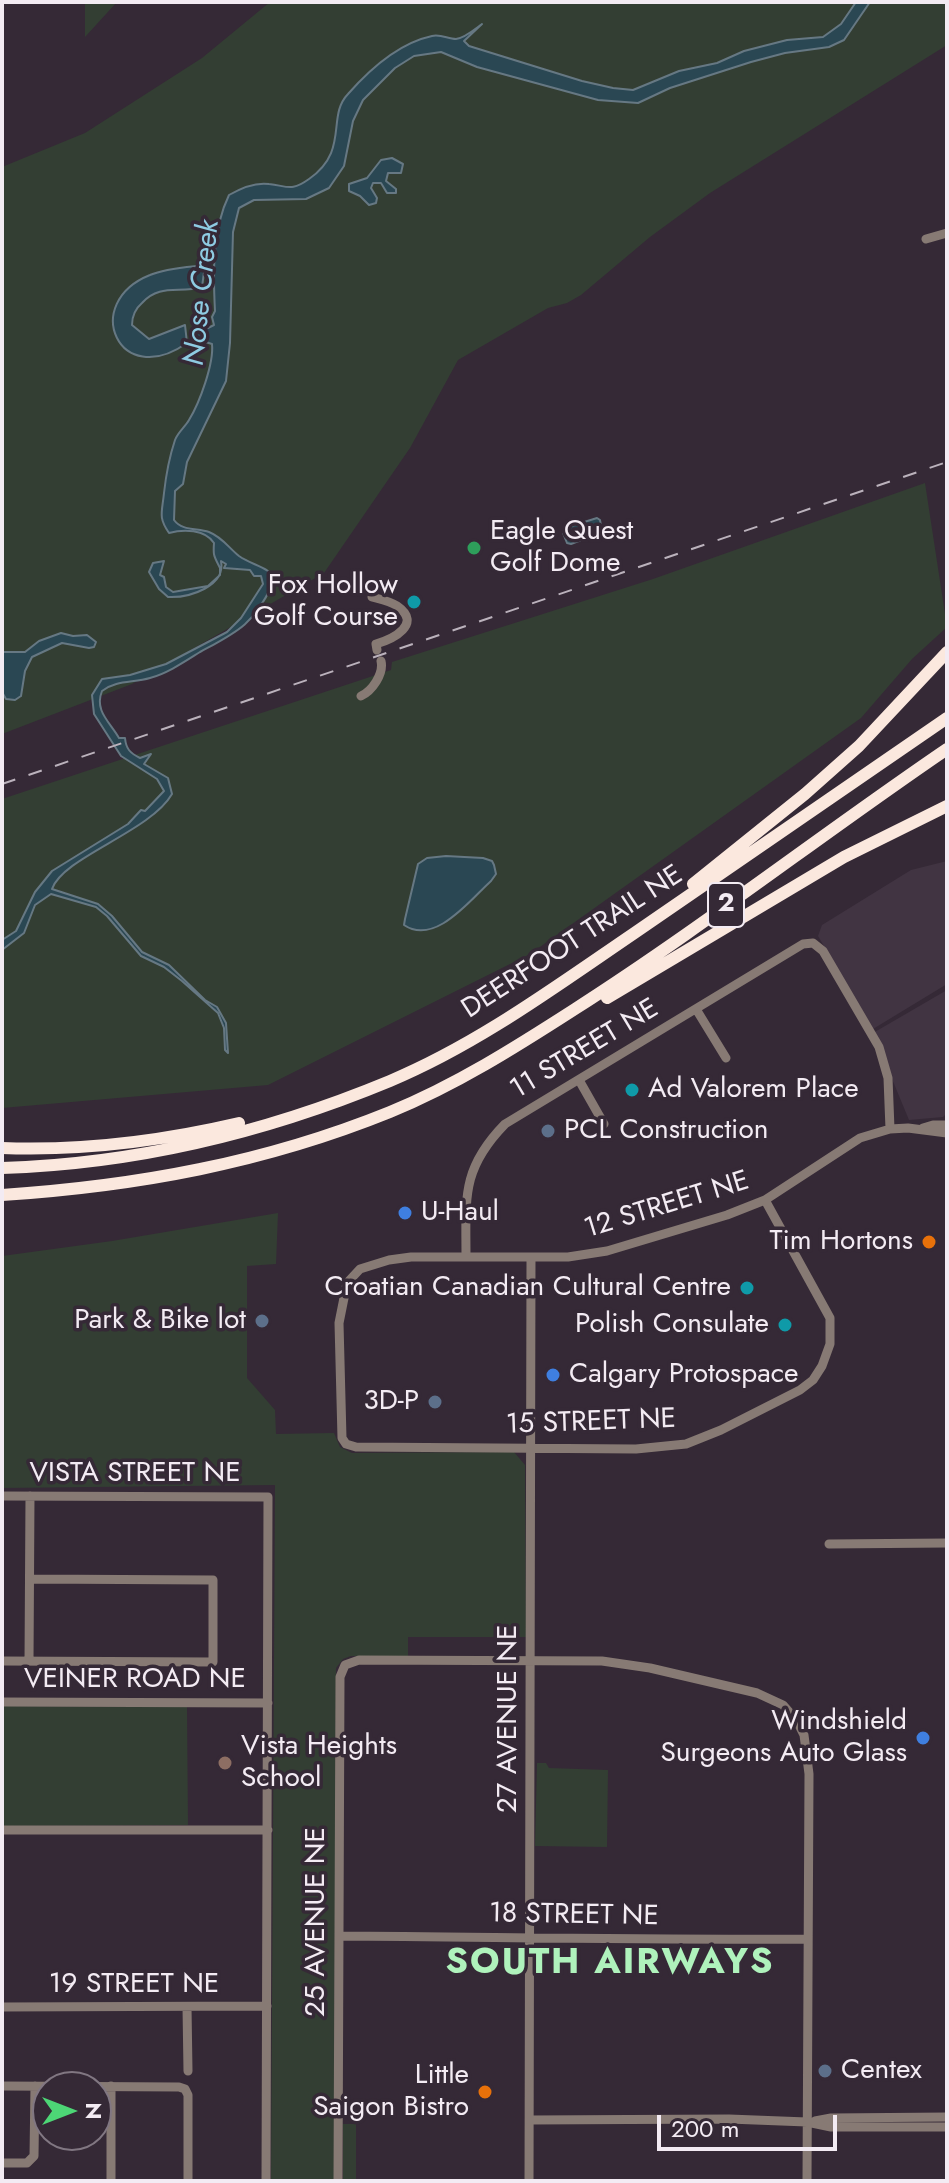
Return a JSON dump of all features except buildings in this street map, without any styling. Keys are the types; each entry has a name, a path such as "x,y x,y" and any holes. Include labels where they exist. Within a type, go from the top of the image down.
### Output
{"highway":[{"path":"672,907 686,890 859,746 947,652"},
{"path":"929,671 947,658"},
{"name":"DEERFOOT TRAIL NE","path":"2,1168 124,1157 204,1141 278,1122 391,1081 528,1007 947,718"},
{"name":"DEERFOOT TRAIL NE","path":"2,1195 125,1184 179,1175 290,1147 392,1111 503,1055 622,979 947,749"},
{"path":"503,1055 617,992 761,904 947,806"},
{"path":"870,845 947,815"},
{"path":"2,1148 52,1148 154,1139 227,1126 332,1101"},
{"path":"2,1201 152,1187 297,1151 323,1136"}],"street":[{"path":"926,239 947,233"},
{"path":"372,597 397,606 406,618 406,627 398,636 376,644 377,650"},
{"path":"361,696 370,692 382,667 381,661"},
{"name":"11 STREET NE","path":"466,1257 467,1189 472,1167 505,1124 795,948 813,943 823,951 879,1047 888,1078 890,1129"},
{"path":"696,1009 726,1058"},
{"path":"579,1080 604,1124"},
{"name":"12 STREET NE","path":"922,1129 947,1125"},
{"name":"12 STREET NE","path":"346,1444 341,1431 339,1323 347,1283 360,1269 411,1257 585,1256 607,1251 727,1215 765,1200 860,1138 890,1129 947,1133"},
{"name":"15 STREET NE","path":"346,1444 356,1447 636,1449 686,1444 785,1399 813,1380 822,1366 830,1344 830,1318 765,1200"},
{"name":"27 AVENUE NE","path":"529,2181 531,1257"},
{"name":"VISTA STREET NE","path":"2,1496 268,1497 268,1703"},
{"path":"29,1661 30,1496"},
{"path":"829,1544 947,1543"},
{"path":"2,1661 213,1662 213,1580 30,1579"},
{"name":"25 AVENUE NE","path":"338,2181 340,1677 345,1665 359,1660 531,1660"},
{"path":"531,1660 594,1661 650,1668 757,1693 783,1705 797,1721 808,1755 807,2181"},
{"name":"VEINER ROAD NE","path":"2,1702 268,1703"},
{"path":"266,2181 268,1703"},
{"path":"2,1830 268,1830"},
{"name":"18 STREET NE","path":"339,1936 587,1940 808,1939"},
{"name":"19 STREET NE","path":"2,2007 267,2006"},
{"path":"187,2007 188,2071"},
{"path":"2,2086 32,2086"},
{"path":"112,2086 185,2089 188,2095 188,2181"},
{"path":"807,2122 831,2118 947,2117"},
{"path":"530,2120 729,2119 807,2122 831,2127 947,2127"},
{"path":"2,2163 27,2163 34,2156 34,2151"},
{"path":"111,2151 111,2181"}],"shaded area":[{"path":"947,861 947,984 873,1029 818,936 822,925 911,870"},
{"path":"947,990 947,1113 943,1117 909,1120 873,1033"}],"green space":[{"path":"85,2 117,2 85,37"},
{"path":"270,2 947,2 947,45 710,193 650,237 581,295 548,308 458,360 410,448 324,573 132,684 2,734 2,167 85,133 202,58"},
{"path":"925,483 947,627 912,659 861,718 530,954 268,1085 2,1108 2,799 391,670 392,662 653,579"},
{"path":"278,1213 276,1264 247,1266 247,1378 275,1410 276,1434 334,1433 340,1447 352,1453 514,1452 525,1465 526,1637 408,1637 408,1656 351,1656 343,1659 336,1668 334,2181 271,2181 275,1485 2,1488 2,1256"},
{"path":"2,1706 187,1707 188,1825 2,1826"},
{"path":"537,1763 546,1763 549,1768 608,1770 607,1847 535,1846"},
{"path":"343,2124 356,2124 356,2181 343,2181"}],"water":[{"path":"856,2 870,2 844,40 829,47 785,53 751,62 670,88 638,103 598,100 477,67 441,52 414,56 395,68 363,100 353,121 344,166 329,188 306,199 254,200 239,208 233,232 226,381 187,462 183,484 175,491 174,520 181,526 218,537 239,556 268,571 272,585 251,619 233,633 163,673 113,685 102,691 101,710 119,738 125,738 128,748 140,758 151,754 144,764 168,778 172,794 146,820 72,866 59,877 52,889 98,904 142,952 169,965 205,1000 217,1007 226,1023 228,1053 218,1013 164,967 141,956 96,907 51,894 35,905 24,933 2,950 2,940 16,931 35,892 52,871 128,824 164,791 157,779 121,756 94,714 92,695 102,679 130,675 166,664 227,632 241,618 263,584 261,576 254,576 250,570 224,568 226,564 221,561 220,572 214,543 210,538 193,531 169,533 162,514 175,440 198,403 211,361 212,344 196,339 195,322 208,328 214,325 217,237 229,195 253,185 293,187 309,179 329,157 334,145 338,113 348,94 386,58 420,39 435,36 459,38 482,24 464,41 469,46 582,81 633,90 679,71 717,63 744,51 787,40 823,37 841,24"},
{"path":"392,158 403,164 401,173 388,173 386,181 396,189 396,193 387,193 381,183 373,183 371,188 377,198 376,203 369,205 349,191 349,184 367,178 381,160"},
{"path":"205,265 202,287 156,293 140,305 133,319 132,325 149,339 185,325 187,343 163,355 143,357 127,350 117,338 113,321 117,304 129,288 156,273"},
{"path":"597,518 602,532 567,543 563,533 565,528"},
{"path":"164,561 160,575 164,577 166,587 173,592 208,586 218,577 212,584 196,593 168,597 149,572 153,563"},
{"path":"61,633 87,635 96,642 94,647 89,648 62,643 32,657 25,671 21,696 15,700 6,699 2,692 2,652 25,652 39,641"},
{"path":"446,856 492,861 496,874 462,909 440,925 428,930 416,930 404,925 418,864 427,858"}],"railway":[{"path":"2,784 947,462"}],"place":[{"name":"Eagle Quest Golf Dome","path":"474,548"},
{"name":"Fox Hollow Golf Course","path":"414,602"},
{"name":"Ad Valorem Place","path":"632,1090"},
{"name":"PCL Construction","path":"548,1131"},
{"name":"U-Haul","path":"405,1213"},
{"name":"Tim Hortons","path":"929,1242"},
{"name":"Croatian Canadian Cultural Centre","path":"747,1288"},
{"name":"Park & Bike lot","path":"262,1321"},
{"name":"Polish Consulate","path":"785,1325"},
{"name":"Calgary Protospace","path":"553,1375"},
{"name":"3D-P","path":"435,1402"},
{"name":"Windshield Surgeons Auto Glass","path":"923,1738"},
{"name":"Vista Heights School","path":"225,1763"},
{"name":"Centex","path":"825,2071"},
{"name":"Little Saigon Bistro","path":"485,2092"}],"district":[{"name":"SOUTH AIRWAYS","path":"610,1964"}],"water label":[{"name":"Nose Creek","path":"203,293"}]}
